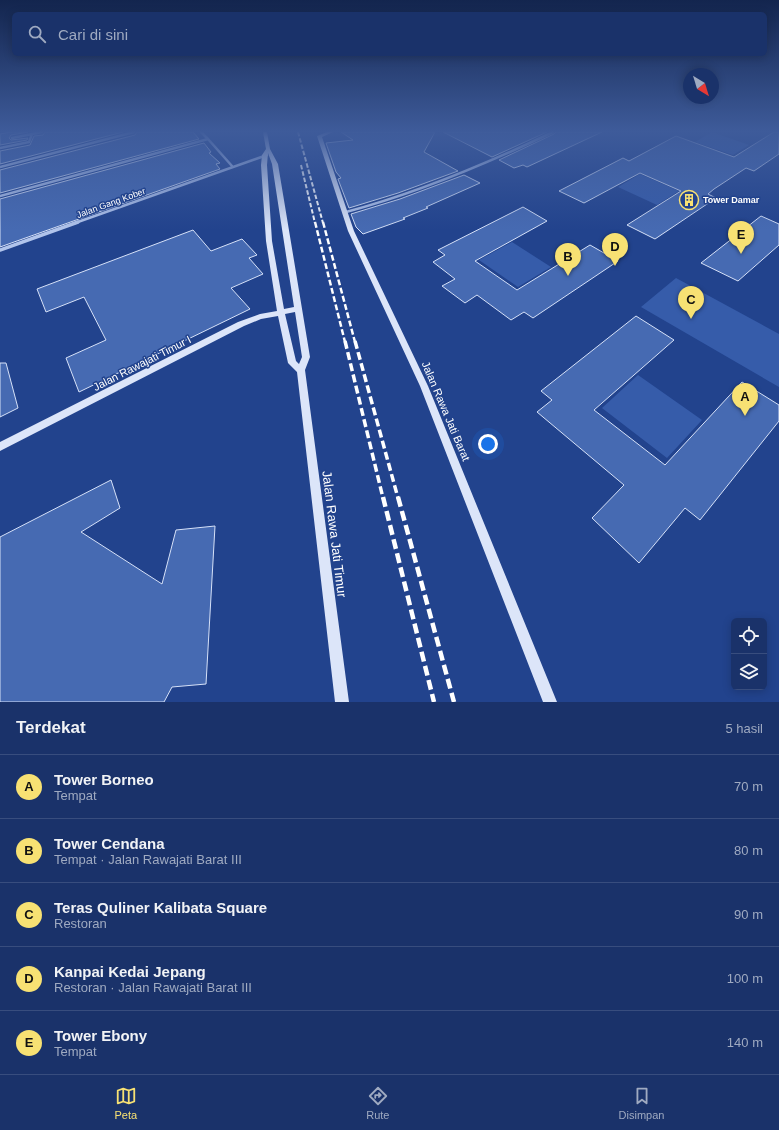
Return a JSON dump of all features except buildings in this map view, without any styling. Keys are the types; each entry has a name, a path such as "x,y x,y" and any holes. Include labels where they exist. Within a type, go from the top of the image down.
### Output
{"main road":[{"name":"Jalan Rawa Jati Timur","path":"265,165 269,241 281,314 292,363 301,370"},
{"name":"Jalan Rawa Jati Timur","path":"272,165 306,357 301,370 342,702"},
{"name":"Jalan Rawa Jati Barat","path":"329,165 346,212 351,231 424,386 550,702"},
{"name":"Jalan Rawajati Timur I","path":"0,447 241,324 260,317 281,314 298,309"}],"street":[{"path":"0,168 12,165"},
{"path":"0,196 114,165"},
{"name":"Jalan Gang Kober","path":"0,250 236,165"},
{"path":"346,212 376,205 439,183 480,165"}],"shaded area":[{"path":"640,174 679,191 657,205 618,187"},
{"path":"512,242 551,267 518,287 479,260"},
{"path":"676,278 779,334 779,387 641,307"},
{"path":"638,375 702,420 667,458 602,408"}],"railway":[{"path":"301,165 315,223"},
{"path":"307,165 323,223"},
{"path":"315,222 345,342"},
{"path":"323,222 355,342"},
{"path":"345,341 383,498"},
{"path":"355,341 398,498"},
{"path":"383,497 434,702"},
{"path":"398,497 454,702"}],"place":[{"name":"Tower Damar","path":"689,200"},
{"name":"Tower Ebony","path":"741,254"},
{"name":"Kanpai Kedai Jepang","path":"615,266"},
{"name":"Tower Cendana","path":"568,276"},
{"name":"Teras Quliner Kalibata Square","path":"691,319"},
{"name":"Tower Borneo","path":"745,416"}]}
